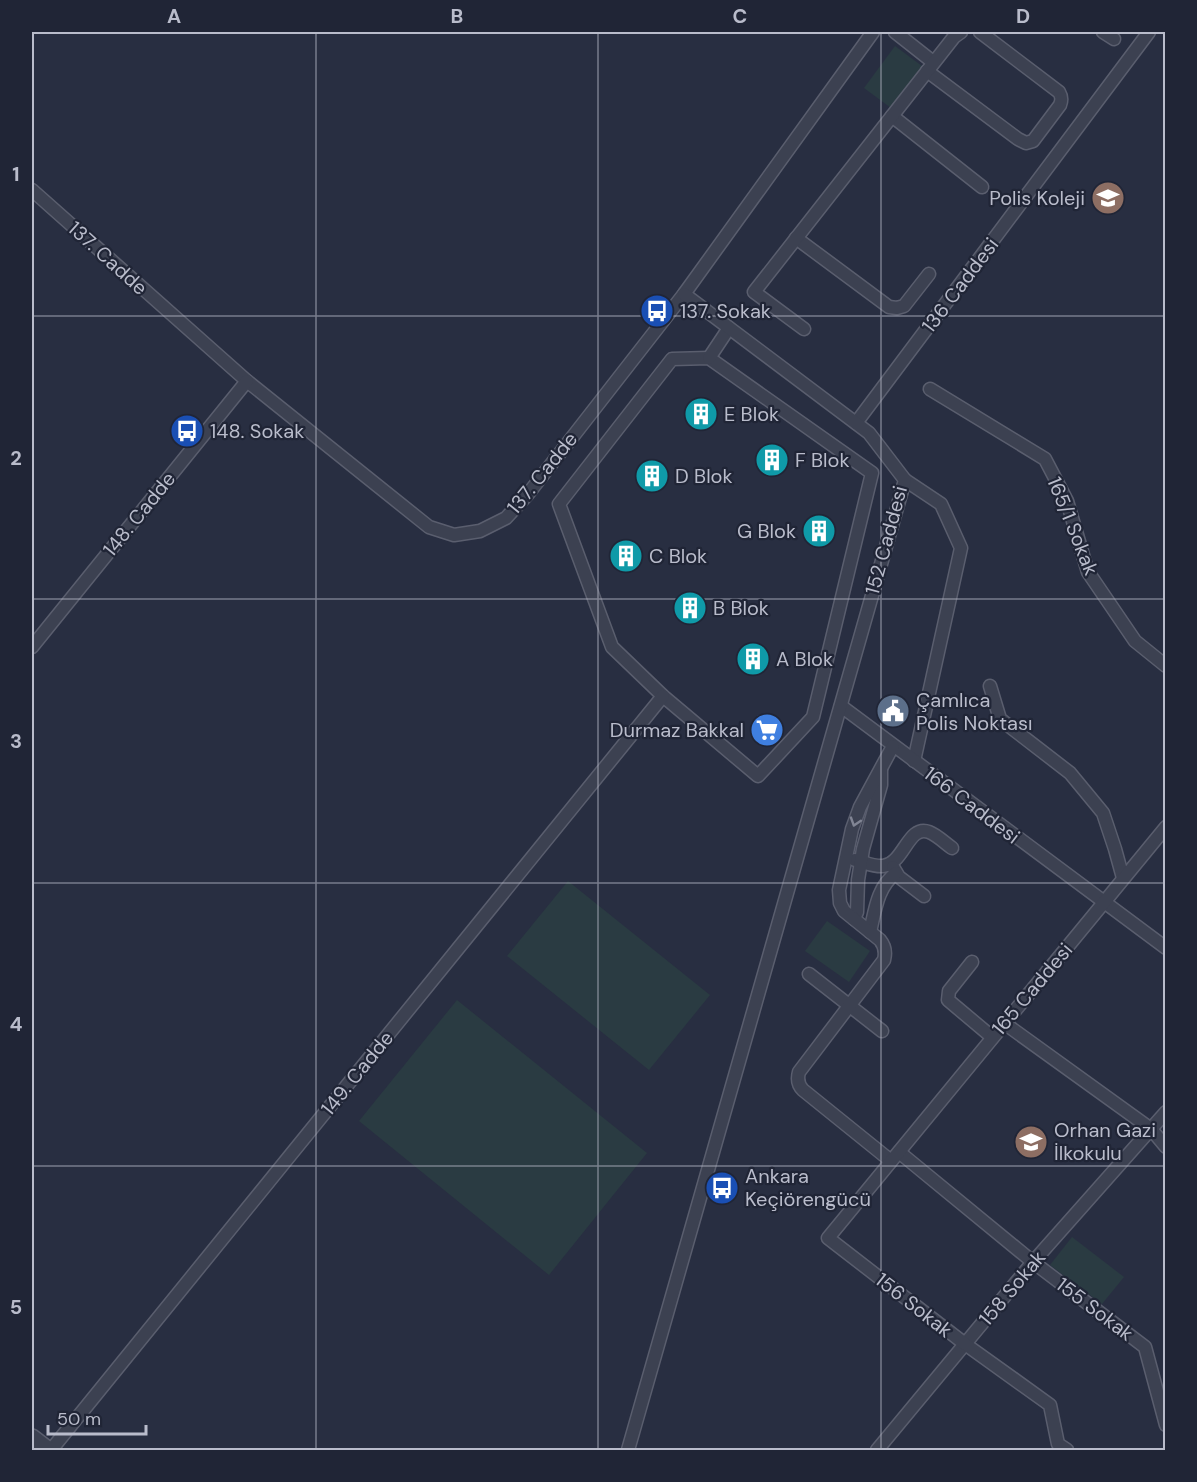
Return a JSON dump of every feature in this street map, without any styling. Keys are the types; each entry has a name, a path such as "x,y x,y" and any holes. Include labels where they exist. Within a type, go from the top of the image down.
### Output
{"street":[{"name":"137. Cadde","path":"32,190 247,381 429,527 454,535 480,531 506,518 528,494 684,294 873,32"},
{"path":"894,32 930,67 1022,142 1033,141 1060,105 1061,95 980,32"},
{"path":"804,329 754,292 930,67 954,37 961,32"},
{"name":"136 Caddesi","path":"856,423 1149,32"},
{"path":"892,116 982,187"},
{"path":"796,238 889,307 904,306 929,274"},
{"name":"152 Caddesi","path":"627,1450 905,480 869,433 684,294"},
{"path":"709,358 729,328"},
{"path":"672,358 709,358 872,472 813,717 758,776 663,696 612,647 559,504 672,358"},
{"name":"148. Cadde","path":"32,646 247,381"},
{"name":"165/1 Sokak","path":"930,389 1045,459 1067,501 1088,572 1135,641 1166,666"},
{"path":"905,480 941,504 961,548 914,761"},
{"path":"990,686 1000,719 1070,773 1103,813 1123,878"},
{"name":"149. Cadde","path":"50,1450 663,696"},
{"name":"166 Caddesi","path":"841,706 1166,948"},
{"path":"850,1006 884,960 885,949 884,944 844,911 839,897 845,858 860,807 893,746"},
{"path":"854,919 858,905 861,861 881,785 881,770"},
{"name":"165 Caddesi","path":"895,1156 1166,826"},
{"path":"870,932 881,889 897,860 918,831 932,833 952,848"},
{"path":"845,858 894,868 924,896"},
{"path":"972,962 948,991 947,997 992,1037"},
{"path":"809,974 882,1031"},
{"name":"155 Sokak","path":"850,1006 799,1072 798,1081 801,1088 895,1156 1145,1347 1166,1425"},
{"path":"1004,1023 1151,1129 1166,1147"},
{"name":"158 Sokak","path":"877,1450 1033,1262 1166,1112"},
{"name":"156 Sokak","path":"895,1156 828,1238 964,1344 1050,1405 1058,1444 1067,1450"},
{"path":"32,1437 50,1450"}],"shaded area":[{"path":"895,46 922,66 891,108 864,88"},
{"path":"568,881 710,995 649,1070 507,956"},
{"path":"827,921 870,951 849,982 805,951"},
{"path":"457,1000 647,1153 549,1275 359,1121"},
{"path":"1072,1237 1124,1277 1102,1304 1050,1265"}],"place":[{"name":"Polis Koleji","path":"1108,198"},
{"name":"137. Sokak","path":"657,311"},
{"name":"E Blok","path":"701,414"},
{"name":"148. Sokak","path":"187,431"},
{"name":"F Blok","path":"772,460"},
{"name":"D Blok","path":"652,476"},
{"name":"G Blok","path":"819,531"},
{"name":"C Blok","path":"626,556"},
{"name":"B Blok","path":"690,608"},
{"name":"A Blok","path":"753,659"},
{"name":"Çamlıca Polis Noktası","path":"893,711"},
{"name":"Durmaz Bakkal","path":"767,730"},
{"name":"Orhan Gazi İlkokulu","path":"1031,1142"},
{"name":"Ankara Keçiörengücü","path":"722,1188"}]}
